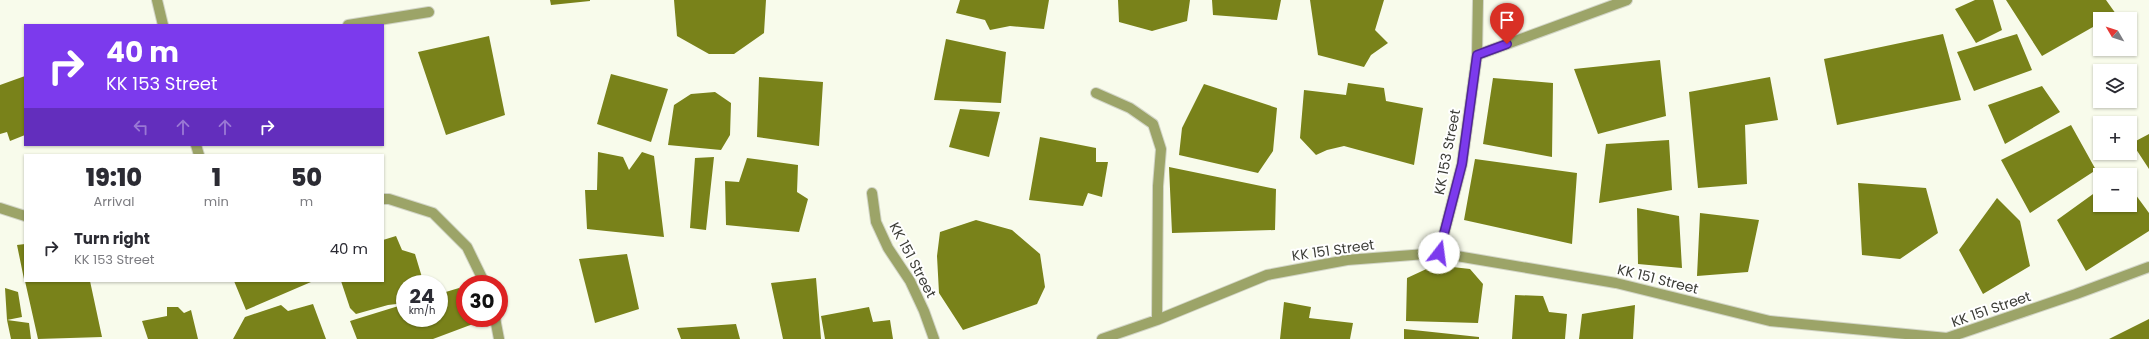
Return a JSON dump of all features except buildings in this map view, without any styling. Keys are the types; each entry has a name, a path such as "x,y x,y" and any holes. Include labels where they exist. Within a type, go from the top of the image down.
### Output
{"street":[{"path":"157,0 163,24"},
{"name":"KK 153 Street","path":"1439,253 1462,164 1477,55 1478,0"},
{"path":"1477,55 1627,0"},
{"path":"354,24 429,12"},
{"path":"1096,94 1130,108 1153,124 1161,149 1158,186 1157,320"},
{"name":"KK 151 Street","path":"872,193 876,222 888,248 910,281 934,339"},
{"path":"384,199 390,199 433,213 467,247 481,275"},
{"path":"0,208 24,216"},
{"name":"KK 151 Street","path":"1102,339 1157,320 1267,275 1347,260 1439,253 1616,283 1770,322 1947,338 2076,294 2149,266"},
{"path":"497,327 499,339"}],"route":[{"path":"1439,253 1462,164 1477,55 1507,44"}]}
